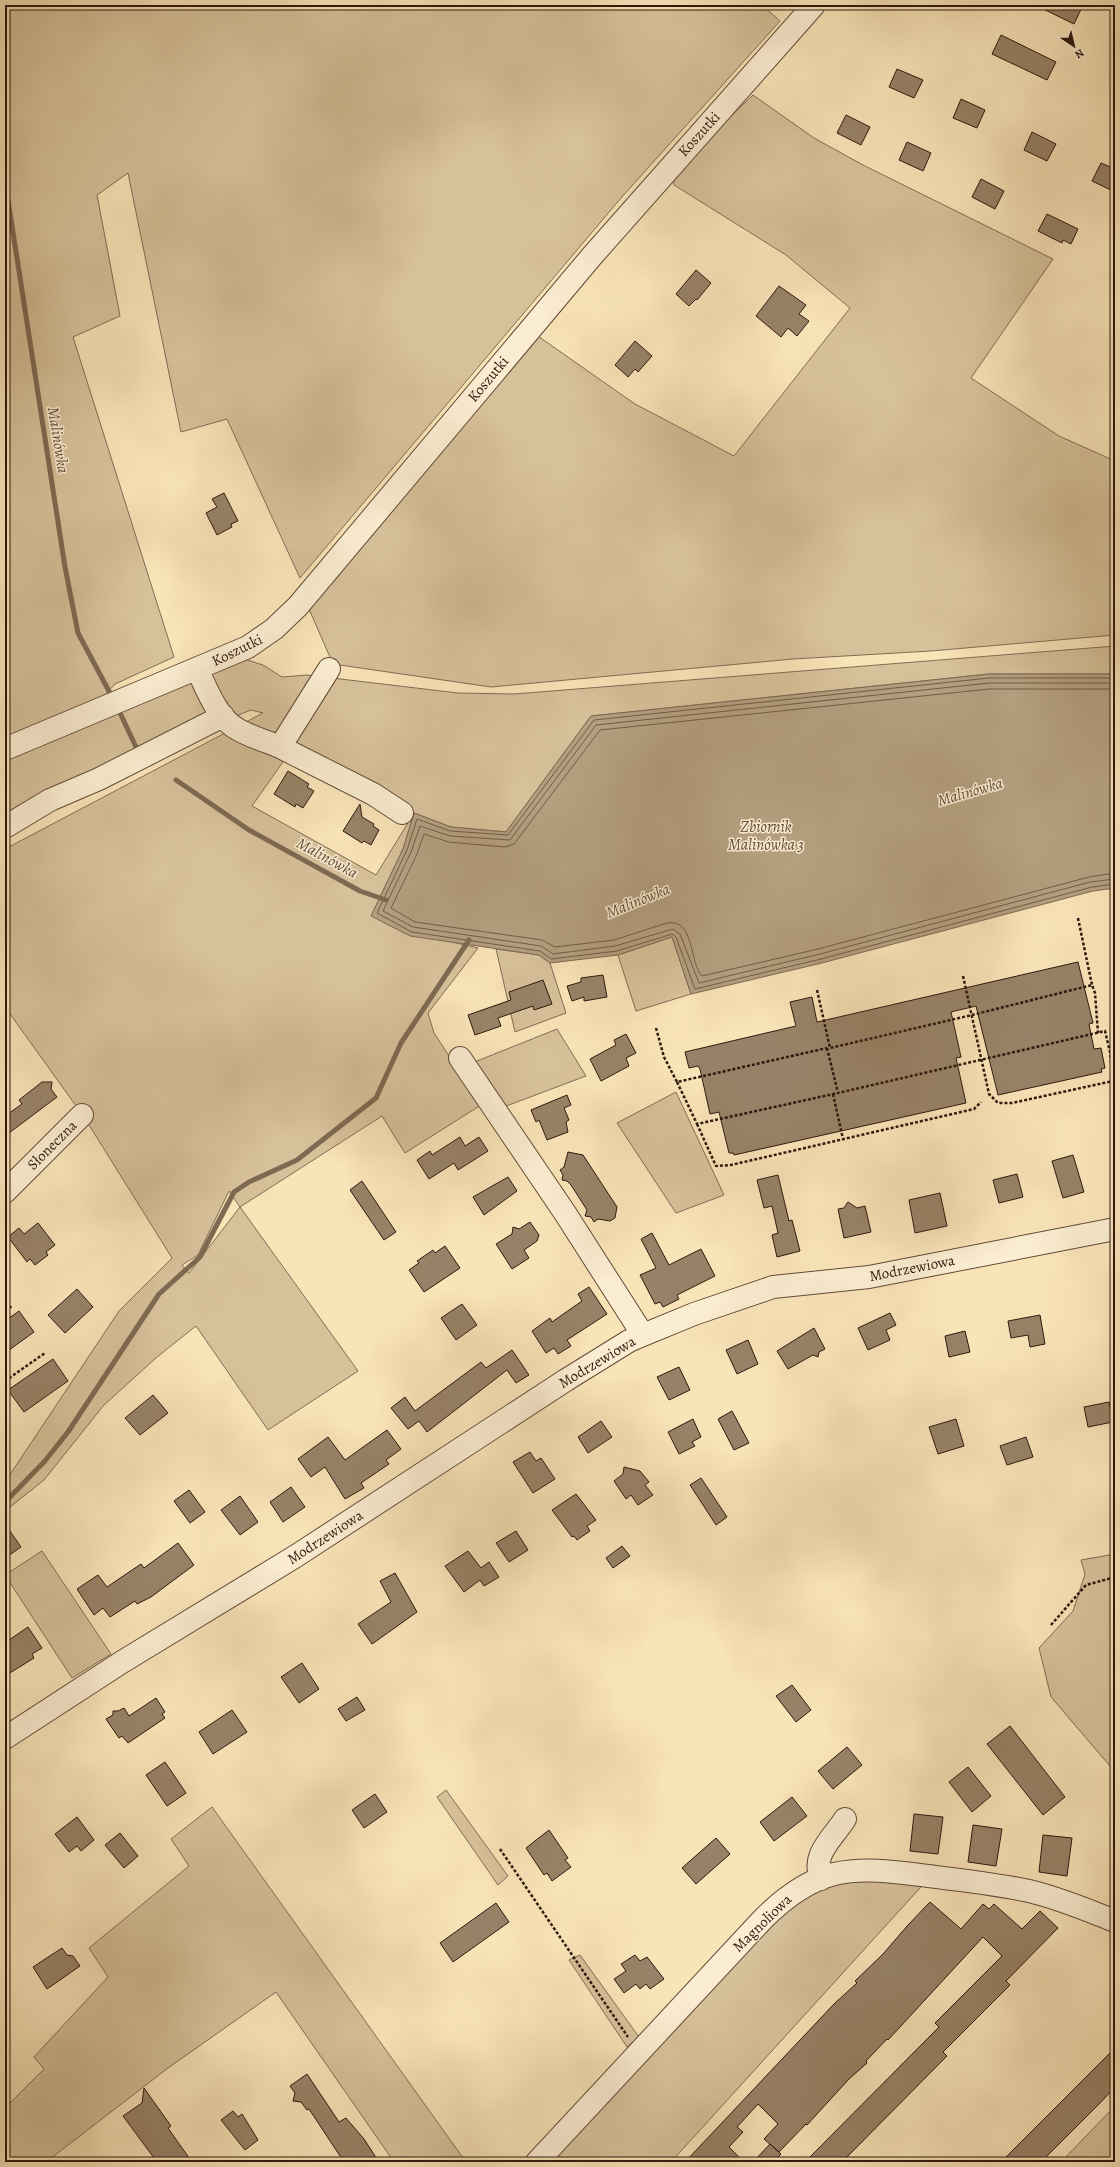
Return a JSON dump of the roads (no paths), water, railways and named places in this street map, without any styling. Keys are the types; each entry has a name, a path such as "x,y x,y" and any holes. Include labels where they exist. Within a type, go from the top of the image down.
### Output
{"street":[{"name":"Koszutki","path":"5,749 197,669 262,639 298,606 592,256 814,5"},
{"path":"197,669 213,701 229,722 373,794 402,813"},
{"path":"280,747 329,669"},
{"path":"5,827 50,800 229,722"},
{"name":"Modrzewiowa","path":"460,1058 565,1213 643,1335"},
{"name":"Słoneczna","path":"5,1192 82,1115"},
{"name":"Modrzewiowa","path":"5,1738 122,1662 296,1556 566,1380 643,1335 694,1314 773,1287 869,1277 1115,1229"},
{"path":"821,1879 817,1869 819,1855 845,1819"},
{"name":"Magnoliowa","path":"537,2162 638,2052 784,1899 821,1879 834,1874 878,1871 966,1881 1036,1893 1115,1921"}],"water":[{"name":"Zbiornik Malinówka 3","path":"989,674 1115,674 1115,888 1093,891 822,963 691,994 672,937 618,955 550,963 539,955 410,936 371,916 403,849 414,813 451,827 506,832 591,716"}],"waterway":[{"name":"Malinówka","path":"5,181 65,567 78,633 111,695"},
{"name":"Malinówka","path":"121,715 136,747"},
{"name":"Malinówka","path":"176,780 249,830 360,891 386,900"},
{"path":"7,1500 44,1462 68,1432 159,1294 200,1257 234,1192 249,1182 297,1160 376,1098 401,1043 469,940"}]}
